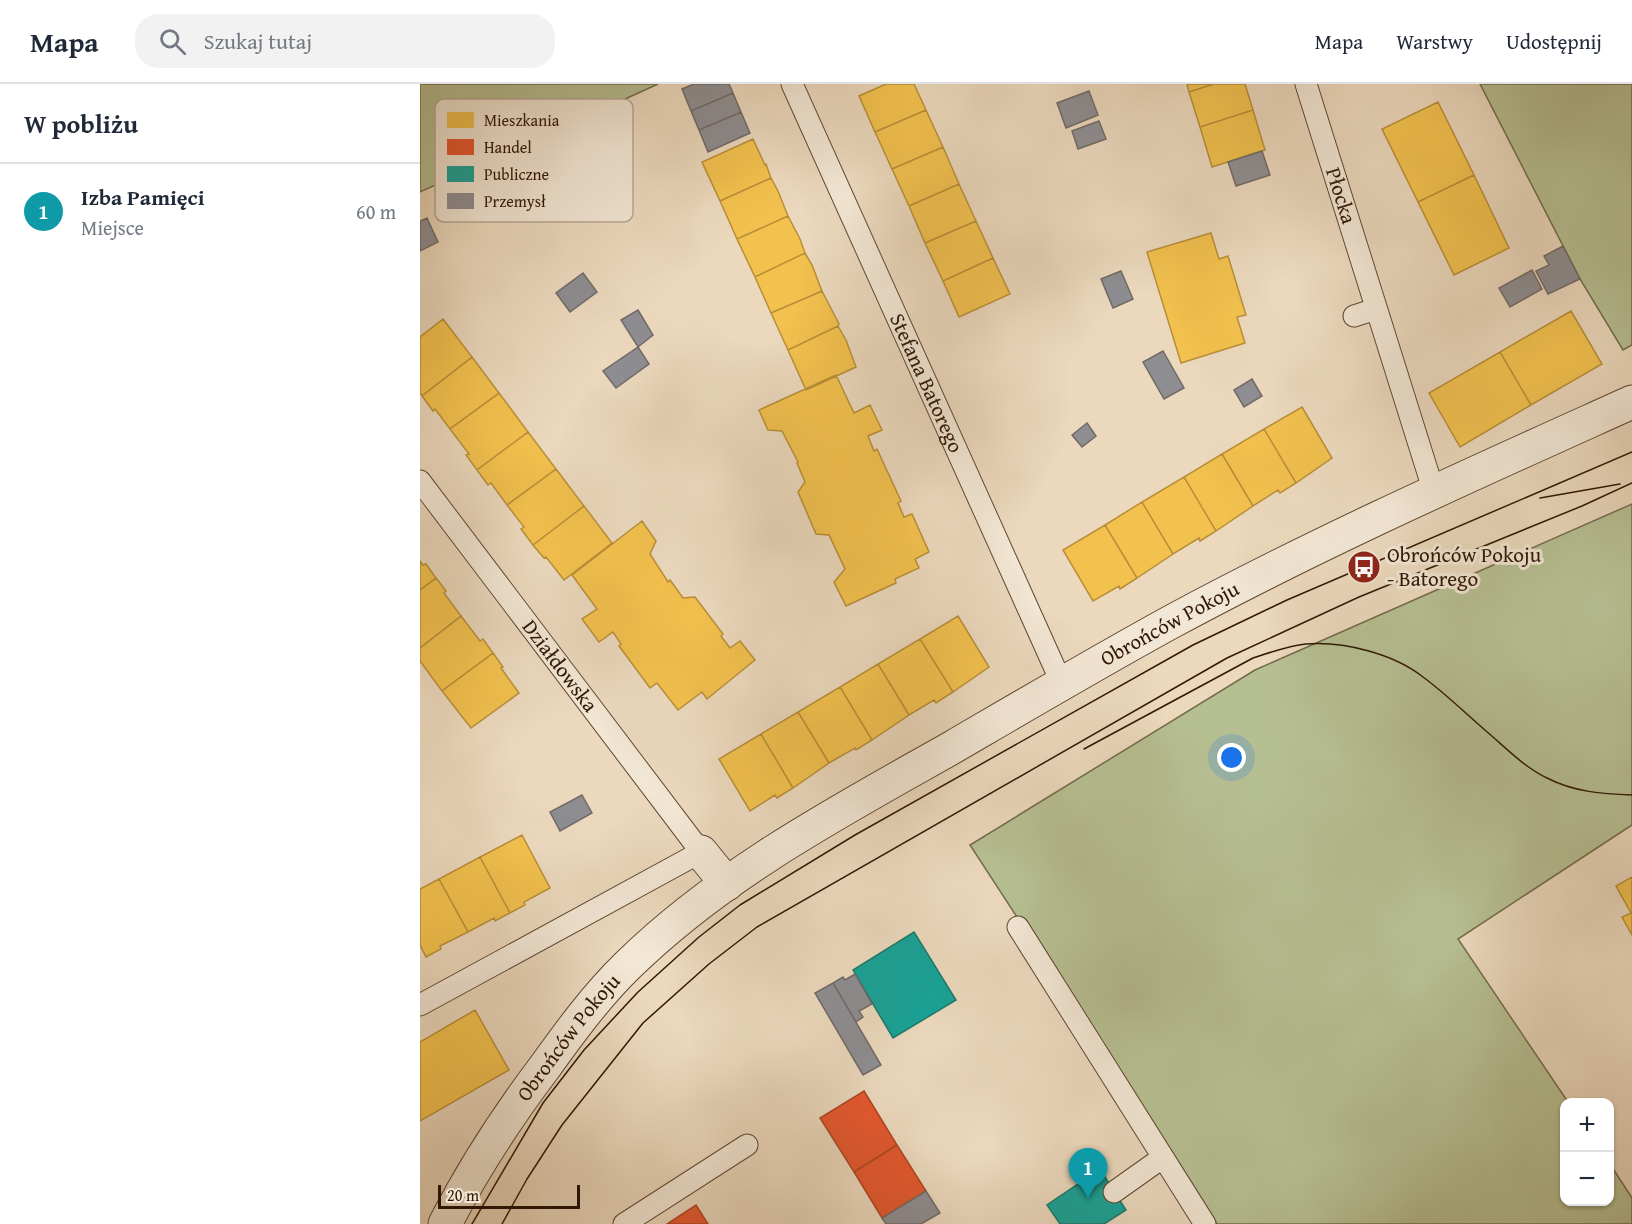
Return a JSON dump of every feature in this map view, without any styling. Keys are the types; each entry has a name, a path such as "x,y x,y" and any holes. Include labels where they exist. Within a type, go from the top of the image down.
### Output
{"street":[{"name":"Obrońców Pokoju","path":"445,1224 513,1110 587,1010 627,966 661,934 727,884 809,830 1172,621 1361,525 1632,402"},
{"path":"701,852 727,884"}],"lane":[{"name":"Stefana Batorego","path":"792,84 1062,684"},
{"name":"Płocka","path":"1306,84 1434,492"},
{"path":"1354,316 1376,309"},
{"name":"Działdowska","path":"420,481 701,852"},
{"path":"420,1005 701,852"},
{"path":"1018,927 1205,1224"},
{"path":"624,1224 747,1145"},
{"path":"1114,1192 1162,1158"}],"green space":[{"path":"420,84 658,84 625,99 435,99 435,185 420,192"},
{"path":"1480,84 1632,84 1632,345 1623,350 1580,279"},
{"path":"1632,504 1632,825 1458,939 1565,1098 1560,1098 1560,1206 1614,1206 1614,1170 1632,1198 1632,1224 1217,1224 970,845 1255,670"}],"building: Mieszkania":[{"path":"886,84 914,84 926,110 875,132 859,96"},
{"path":"1187,84 1214,84 1189,92"},
{"path":"1214,84 1245,84 1253,110 1200,127 1189,92"},
{"path":"1438,102 1474,175 1418,202 1382,129"},
{"path":"926,110 943,147 892,169 875,132"},
{"path":"1253,110 1265,150 1212,167 1200,127"},
{"path":"753,139 771,178 720,201 702,162"},
{"path":"943,147 959,184 909,206 892,169"},
{"path":"1474,175 1509,248 1454,275 1418,202"},
{"path":"771,178 788,216 737,239 720,201"},
{"path":"959,184 976,221 925,243 909,206"},
{"path":"788,216 805,253 755,277 737,239"},
{"path":"976,221 993,258 943,281 925,243"},
{"path":"1211,233 1219,259 1228,256 1246,315 1237,317 1245,343 1181,363 1147,252"},
{"path":"805,253 822,291 771,313 755,277"},
{"path":"993,258 1010,294 959,317 943,281"},
{"path":"822,291 838,326 788,350 771,313"},
{"path":"1571,311 1602,364 1531,405 1500,352"},
{"path":"443,319 472,357 422,396 420,393 420,337"},
{"path":"838,326 856,367 806,390 788,350"},
{"path":"1500,352 1531,405 1460,447 1429,393"},
{"path":"472,357 499,393 450,429 422,396"},
{"path":"836,375 854,413 870,405 882,430 868,436 874,451 877,449 901,501 898,503 904,517 912,514 929,552 915,559 919,568 895,579 896,583 846,606 834,582 845,569 829,535 816,534 798,492 805,482 798,462 782,431 768,430 759,410"},
{"path":"499,393 528,432 477,470 466,455 469,454 450,429"},
{"path":"1302,407 1332,458 1296,483 1264,429"},
{"path":"1264,429 1296,483 1280,493 1278,490 1253,506 1222,454"},
{"path":"528,432 556,469 507,505 491,483 488,485 477,470"},
{"path":"1222,454 1253,506 1216,531 1184,477"},
{"path":"556,469 584,506 533,545 521,529 524,527 507,505"},
{"path":"1184,477 1216,531 1200,541 1199,538 1173,554 1142,502"},
{"path":"1142,502 1173,554 1137,578 1105,525"},
{"path":"584,506 612,543 564,580 533,545"},
{"path":"642,521 656,541 650,554 668,582 670,580 683,598 695,597 723,634 721,636 730,648 740,641 755,660 707,699 702,692 678,710 657,683 650,688 619,646 621,644 613,632 599,642 582,619 597,609 572,575"},
{"path":"1105,525 1137,578 1120,589 1119,586 1093,601 1063,550"},
{"path":"420,561 423,565 426,564 436,578 420,590"},
{"path":"436,578 461,616 420,648 420,590"},
{"path":"461,616 480,641 483,639 493,653 442,691 420,661 420,648"},
{"path":"958,616 989,667 953,692 920,639"},
{"path":"920,639 953,692 936,703 934,700 909,715 878,664"},
{"path":"493,653 519,693 471,728 442,691"},
{"path":"878,664 909,715 872,740 840,687"},
{"path":"840,687 872,740 829,763 798,712"},
{"path":"798,712 829,763 793,788 761,734"},
{"path":"761,734 793,788 777,798 775,795 750,811 719,759"},
{"path":"522,835 550,888 524,902 525,905 510,913 480,857"},
{"path":"480,857 510,913 495,921 494,918 468,932 439,879"},
{"path":"1632,877 1632,935 1622,917 1631,913 1616,886"},
{"path":"439,879 468,932 440,946 441,949 426,957 420,945 420,889"},
{"path":"475,1010 509,1070 420,1121 420,1042"}],"building: Handel":[{"path":"864,1091 897,1145 854,1172 820,1118"},
{"path":"897,1145 926,1191 882,1218 854,1172"},
{"path":"696,1205 708,1224 667,1224"}],"building: Publiczne":[{"path":"914,932 956,1000 893,1038 853,970"},
{"path":"1100,1169 1126,1210 1104,1224 1060,1224 1047,1205"}],"building: Przemysł":[{"path":"694,84 729,84 733,93 691,111 682,89"},
{"path":"1089,91 1098,115 1066,128 1057,103"},
{"path":"733,93 741,112 699,130 691,111"},
{"path":"741,112 750,133 708,152 699,130"},
{"path":"1099,121 1106,139 1078,149 1072,131"},
{"path":"1262,151 1270,175 1236,186 1228,162"},
{"path":"427,218 438,242 420,251 420,221"},
{"path":"1563,246 1580,279 1548,294 1536,271 1549,265 1544,256"},
{"path":"1532,270 1542,289 1510,307 1499,288"},
{"path":"1121,271 1133,299 1113,308 1101,279"},
{"path":"583,273 597,292 570,312 556,293"},
{"path":"638,310 653,335 638,347 621,320"},
{"path":"638,347 649,364 616,388 603,371"},
{"path":"1163,351 1184,388 1164,399 1143,362"},
{"path":"1252,379 1262,396 1244,407 1234,390"},
{"path":"1087,423 1096,436 1082,447 1072,435"},
{"path":"582,795 592,813 560,831 550,812"},
{"path":"855,974 872,1004 859,1011 863,1017 856,1022 833,983"},
{"path":"833,983 881,1065 863,1075 815,993"},
{"path":"926,1191 940,1213 921,1224 886,1224 882,1218"}],"tram line":[{"path":"472,1224 543,1103 584,1050 638,992 699,937 740,905 855,835 1193,645 1287,600 1632,452"},
{"path":"502,1224 527,1179 562,1125 643,1023 709,964 757,927 1227,658 1359,597 1582,506 1632,483"},
{"path":"1540,498 1620,484"},
{"path":"1084,749 1253,658 1299,645 1336,645 1368,651 1411,669 1439,690 1523,763 1547,778 1578,789 1632,795"}],"place":[{"name":"Obrońców Pokoju - Batorego","path":"1364,567"},
{"name":"Izba Pamięci","path":"1088,1198"}]}
